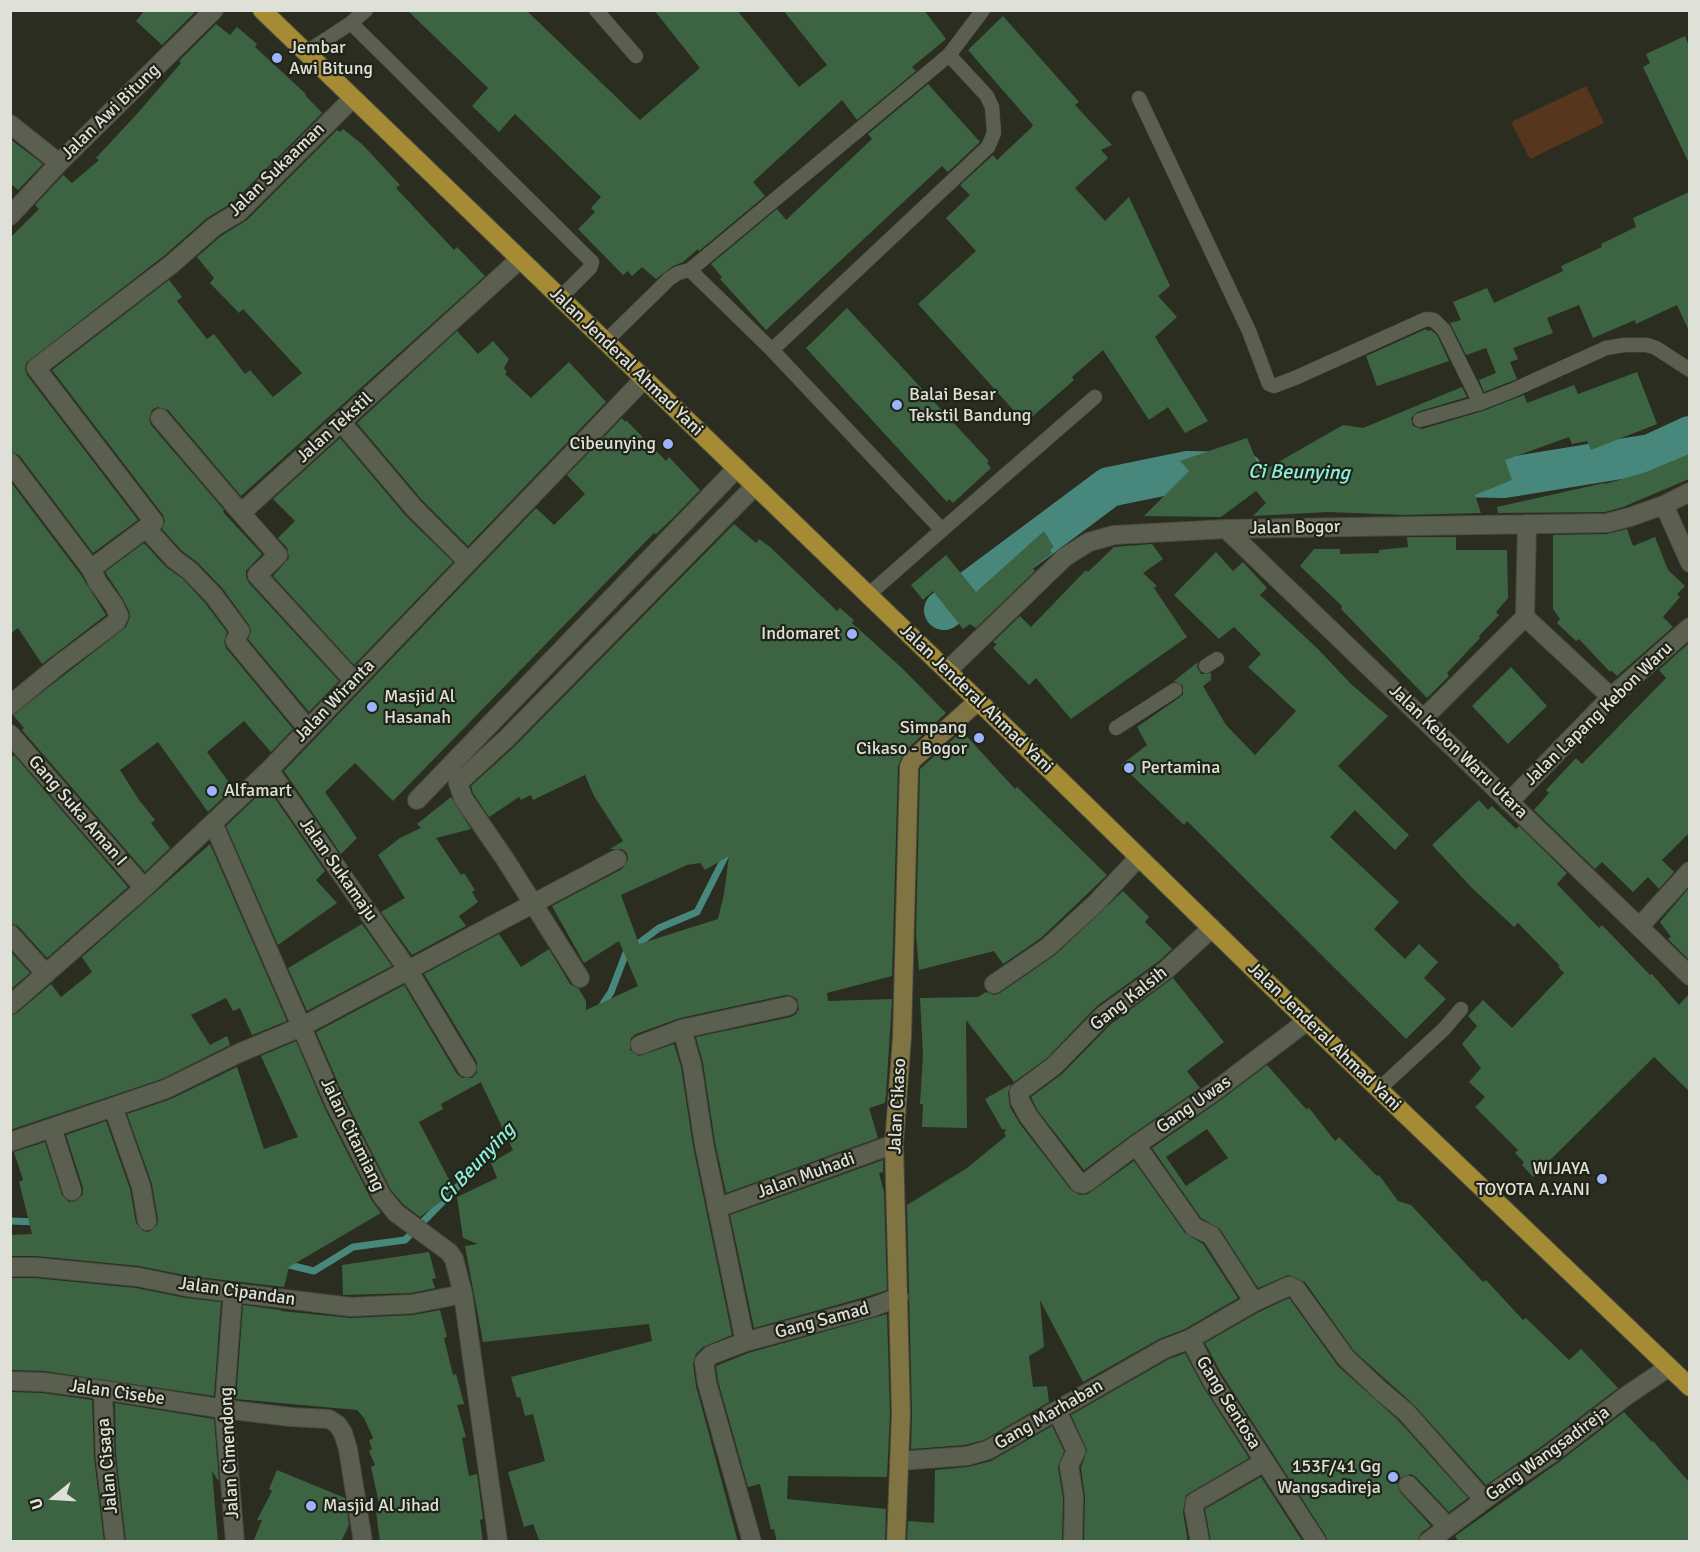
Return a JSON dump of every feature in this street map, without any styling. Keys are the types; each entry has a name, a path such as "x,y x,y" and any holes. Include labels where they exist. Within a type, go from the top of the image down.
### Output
{"main road":[{"name":"Jalan Jenderal Ahmad Yani","path":"262,10 1307,1021 1689,1387"}],"street":[{"name":"Jalan Awi Bitung","path":"10,216 59,163 214,10"},
{"name":"Jalan Sukaaman","path":"146,528 154,522 36,368 172,264 214,227 240,212 352,98"},
{"path":"10,124 59,163"},
{"name":"Jalan Tekstil","path":"241,513 520,259"},
{"name":"Jalan Wiranta","path":"10,1005 144,888 269,770 644,379"},
{"path":"160,418 278,555 257,575 354,681"},
{"path":"342,423 414,508 468,562"},
{"path":"10,462 92,570 119,616 116,622 10,705"},
{"path":"417,800 737,468"},
{"path":"580,978 506,859 463,798 458,783 506,739 755,486"},
{"name":"Jalan Bogor","path":"947,671 1065,557 1089,542 1114,535 1226,529 1607,523 1664,505 1689,492"},
{"path":"1664,505 1689,562"},
{"path":"1423,719 1525,617 1527,524"},
{"path":"92,570 146,528 174,559 190,571 213,596 240,631 235,641 308,729"},
{"name":"Jalan Kebon Waru Utara","path":"1226,529 1689,976"},
{"path":"1525,617 1611,697"},
{"name":"Jalan Lapang Kebon Waru","path":"1509,802 1611,697 1689,627"},
{"name":"Jalan Cikaso","path":"896,1542 901,1414 894,1144 903,1025 909,767 912,760 978,701"},
{"name":"Gang Suka Aman I","path":"10,734 144,888"},
{"name":"Jalan Sukamaju","path":"269,770 408,970 467,1068"},
{"name":"Jalan Citamiang","path":"213,823 335,1104 384,1201 396,1213 449,1252 454,1259 463,1294 498,1542"},
{"path":"994,984 1048,947 1096,903 1139,857"},
{"path":"10,1142 166,1089 239,1053 302,1027 617,859"},
{"path":"1639,927 1689,872"},
{"name":"Gang Kalsih","path":"1079,1183 1029,1117 1020,1101 1019,1092 1054,1066 1104,1015 1166,970 1212,928"},
{"path":"10,934 46,974"},
{"path":"640,1045 682,1029 788,1006"},
{"name":"Gang Uwas","path":"1079,1183 1088,1182 1136,1145 1215,1091 1307,1021"},
{"path":"682,1029 692,1065 704,1144 745,1342"},
{"path":"113,1107 141,1186 147,1221"},
{"path":"52,1128 72,1191"},
{"name":"Jalan Muhadi","path":"717,1208 894,1144"},
{"path":"1136,1145 1194,1227 1211,1235 1261,1298 1289,1286 1296,1289 1346,1358 1406,1412 1484,1500"},
{"name":"Jalan Cipandan","path":"10,1267 35,1267 138,1277 187,1287 351,1307 412,1304 463,1294"},
{"name":"Jalan Cimendong","path":"233,1293 224,1409 235,1542"},
{"name":"Gang Samad","path":"752,1542 707,1383 704,1362 711,1355 745,1342 873,1307 899,1297"},
{"name":"Gang Sentosa","path":"1261,1298 1190,1339 1211,1379 1317,1542"},
{"name":"Gang Marhaban","path":"899,1461 967,1456 988,1450 1164,1349 1190,1339"},
{"name":"Gang Wangsadireja","path":"1428,1542 1669,1367"},
{"name":"Jalan Cisebe","path":"10,1381 43,1382 224,1409 329,1419 338,1425 348,1449 363,1542"},
{"name":"Jalan Cisaga","path":"103,1390 105,1456 115,1542"},
{"path":"1058,1411 1076,1451 1069,1466 1074,1497 1073,1542"},
{"path":"1200,1542 1194,1510 1195,1503 1264,1462"},
{"path":"1408,1485 1448,1527"}],"lane":[{"path":"305,53 351,23 366,10"},
{"path":"596,10 636,56"},
{"path":"605,342 669,279 678,273 690,270 949,55 983,10"},
{"path":"351,23 592,261 590,268 559,299"},
{"path":"772,350 988,147 994,133 992,107 987,96 949,55"},
{"path":"1139,98 1249,331 1269,384 1274,386 1295,378 1426,319 1434,320 1444,330 1480,403"},
{"path":"690,270 772,350 942,530"},
{"path":"1420,420 1480,403 1511,391 1606,348 1647,345 1656,348 1689,370"},
{"path":"868,595 1095,397"},
{"path":"1116,728 1175,690"},
{"path":"1379,1089 1444,1029 1461,1010"}],"shaded area":[{"path":"1586,86 1604,123 1530,159 1511,122"}],"building":[{"path":"145,10 197,10 162,45 136,21"},
{"path":"407,10 526,10 640,120 700,68 654,10 737,10 799,87 827,65 783,10 924,10 946,39 912,67 916,71 857,120 842,100 753,182 765,196 699,251 698,249 683,262 673,266 656,279 642,267 632,276 628,271 623,275 578,229 595,212 591,208 601,197 515,114 499,132 472,106 488,88"},
{"path":"1003,16 1079,102 1075,105 1112,145 1101,150 1108,158 1075,188 1105,221 1129,197 1170,286 1158,296 1177,317 1155,337 1208,421 1185,433 1168,407 1149,420 1103,350 1072,377 1074,380 1025,423 918,304 976,251 946,218 970,195 960,185 993,155 997,160 1033,125 968,50"},
{"path":"216,24 230,35 237,27 257,44 255,47 306,94 322,113 232,203 207,218 165,255 26,363 27,375 138,520 93,553 19,455 10,451 10,238 39,209 35,205 63,175 72,183 99,160 96,158 181,63 179,61"},
{"path":"1685,36 1689,46 1689,163 1643,67 1650,63 1646,54"},
{"path":"928,84 980,142 948,172 942,166 766,330 720,279 722,277 711,264 777,209 786,220 872,139 868,134"},
{"path":"343,129 363,145 400,185 396,188 454,250 457,247 485,276 241,496 168,410 157,407 152,410 149,419 151,425 224,510 223,512 262,554 246,571 249,583 339,681 309,712 248,639 251,631 249,625 223,589 162,529 165,521 163,515 52,370 169,280 182,297 177,301 207,339 214,334 245,374 250,370 273,397 302,373 243,309 239,313 210,283 214,278 197,257 221,236 247,220 337,130 340,132"},
{"path":"10,139 43,164 18,190 10,183"},
{"path":"1689,192 1689,331 1677,305 1636,324 1635,320 1593,338 1579,305 1547,318 1553,333 1513,348 1518,359 1510,362 1517,379 1484,392 1479,380 1496,373 1486,348 1466,355 1450,323 1461,320 1453,302 1487,288 1494,303 1563,271 1561,266 1602,247 1601,244 1636,227 1633,218"},
{"name":"Balai Besar Tekstil Bandung","path":"847,308 989,461 987,463 991,468 953,503 949,499 947,502 806,348"},
{"path":"1426,329 1437,335 1449,361 1377,386 1366,356"},
{"path":"457,331 478,354 493,341 509,359 504,368 507,372 505,374 531,398 569,362 606,402 468,546 422,500 357,423"},
{"path":"1637,372 1657,424 1591,450 1587,441 1572,444 1569,437 1505,460 1512,480 1475,495 1481,513 1405,515 1328,512 1253,516 1266,503 1256,491 1221,517 1144,516 1189,471 1180,461 1247,438 1261,472 1343,425 1363,428 1462,387 1467,397 1417,412 1411,418 1413,426 1422,429 1483,411 1524,395 1527,403 1574,385 1578,394"},
{"path":"622,418 666,461 669,457 700,490 656,534 654,533 393,801 355,763 325,792 357,838 341,854 284,771 536,508 554,525 585,494 567,475"},
{"path":"340,438 406,516 453,562 354,665 273,576 289,558 287,548 278,538 295,521 273,499"},
{"path":"1689,454 1689,479 1623,507 1605,512 1498,513 1497,507 1605,484 1646,472"},
{"path":"10,481 81,575 106,615 42,664 18,628 10,634"},
{"path":"734,524 756,543 759,539 770,547 837,611 840,608 854,620 852,623 903,669 946,713 904,752 898,766 892,976 827,993 828,1001 892,999 885,1103 869,1108 878,1138 726,1193 715,1142 703,1063 696,1037 791,1017 799,1009 797,999 786,995 680,1018 636,1034 631,1038 630,1050 639,1056 674,1044 681,1067 693,1146 732,1335 703,1347 696,1354 693,1364 696,1386 738,1542 540,1542 533,1524 524,1527 508,1472 545,1461 533,1414 525,1416 511,1377 652,1341 649,1324 483,1342 465,1246 478,1244 463,1238 457,1197 497,1178 491,1163 513,1150 481,1082 441,1104 443,1109 419,1122 455,1191 420,1217 404,1205 391,1190 345,1099 316,1032 404,985 457,1074 462,1078 472,1078 477,1073 477,1062 424,974 499,934 521,967 549,949 570,984 579,989 586,1001 586,1010 638,986 619,941 584,963 552,906 622,869 628,860 627,853 622,849 610,849 623,841 594,796 585,775 533,800 531,795 521,800 519,797 489,817 473,793 471,786 514,747","holes":["729,856 718,919 639,944 621,895 687,865 700,863 705,870"]},
{"path":"1627,529 1633,546 1655,537 1668,570 1685,586 1677,594 1680,597 1663,617 1673,627 1617,676 1611,670 1610,672 1579,639 1576,641 1557,623 1560,619 1553,609 1553,535 1607,534"},
{"path":"1044,531 1054,547 1050,550 1052,553 1033,568 1035,571 976,628 970,624 963,629 933,591 923,600 911,585 946,555 976,592"},
{"path":"1407,537 1456,537 1456,550 1507,550 1508,598 1496,612 1499,615 1447,673 1449,676 1427,698 1341,609 1342,606 1300,566 1314,549 1340,549 1340,554 1379,553 1379,550 1408,547"},
{"path":"144,543 205,603 227,632 224,642 226,648 293,729 271,752 244,721 207,752 233,788 208,812 158,742 120,770 155,820 151,823 170,848 145,872 22,730 24,728 13,715 126,627 130,617 129,611 105,572"},
{"path":"1152,544 1163,559 1143,573 1157,586 1154,588 1187,637 1071,719 1036,678 1029,685 993,648 997,644 993,642 1020,616 1031,627 1086,570 1088,572 1114,547"},
{"path":"1216,552 1233,571 1243,562 1267,588 1260,595 1318,649 1351,684 1388,716 1338,766 1409,835 1395,850 1355,810 1330,837 1399,902 1374,929 1405,959 1419,944 1438,962 1424,978 1446,999 1406,1039 1187,821 1184,825 1121,765 1147,745 1137,727 1183,694 1183,686 1174,681 1198,662 1197,667 1201,674 1211,673 1211,680 1203,686 1226,725 1255,755 1296,711 1248,667 1261,654 1234,627 1219,639 1174,595"},
{"path":"1689,643 1689,833 1662,860 1674,872 1659,889 1648,877 1633,892 1602,862 1595,869 1534,810 1549,793 1546,790 1576,758 1582,764 1666,678 1659,670"},
{"path":"1511,667 1547,706 1508,744 1472,706"},
{"path":"962,731 1015,789 1017,787 1107,875 1041,938 1003,964 994,951 919,970 916,934 920,769"},
{"path":"14,755 128,887 47,958 18,926 10,923 10,758"},
{"path":"267,787 325,871 316,880 337,903 278,945 226,826"},
{"path":"451,797 471,829 436,838 461,875 464,873 475,890 472,892 478,902 459,916 466,926 412,955 381,912 405,898 378,855 400,838 421,828 417,824"},
{"path":"1479,800 1488,810 1492,806 1516,829 1519,826 1567,873 1557,884 1599,928 1602,925 1650,975 1652,974 1679,1005 1689,994 1689,1091 1654,1057 1533,1177 1515,1153 1518,1150 1475,1107 1485,1097 1469,1082 1481,1068 1462,1044 1477,1026 1468,1016 1483,1000 1512,1028 1564,973 1518,923 1514,927 1472,888 1432,845"},
{"path":"210,844 287,1021 252,1035 240,1008 233,1011 226,998 191,1015 210,1045 227,1036 230,1045 162,1079 10,1130 10,1016 17,1013 51,984 61,997 92,972 82,957"},
{"path":"1689,888 1689,960 1668,939 1671,937 1660,922"},
{"path":"1123,891 1149,917 1145,922 1172,949 1097,1006 1047,1058 1014,1082 966,1020 967,1128 922,1127 923,1104 920,1104 923,1055 920,998 978,997 986,992 994,995 1000,993 1055,955"},
{"path":"362,924 392,966 307,1011 288,968"},
{"path":"10,951 30,973 10,990"},
{"path":"1173,978 1224,1042 1187,1071 1200,1088 1084,1170 1038,1111 1031,1097 1062,1074 1111,1024"},
{"path":"296,1041 325,1109 372,1201 381,1213 289,1267 284,1287 189,1276 139,1266 36,1256 10,1256 10,1235 32,1234 19,1182 23,1180 14,1152 45,1142 62,1195 69,1202 76,1201 83,1194 83,1188 66,1135 106,1121 130,1189 136,1223 143,1231 149,1232 157,1225 158,1220 152,1184 127,1114 171,1099 237,1067 264,1149 298,1137 261,1056"},
{"path":"1267,1065 1306,1109 1309,1108 1335,1141 1339,1137 1377,1176 1379,1175 1398,1201 1411,1205 1483,1282 1486,1280 1523,1320 1526,1318 1569,1360 1581,1349 1618,1388 1545,1444 1486,1485 1414,1405 1354,1351 1305,1282 1288,1275 1258,1288 1220,1229 1201,1218 1152,1148","holes":["1207,1129 1228,1158 1186,1186 1166,1157"]},
{"path":"1011,1084 1008,1093 1010,1107 1020,1124 1071,1190 1080,1195 1088,1194 1134,1161 1185,1233 1203,1244 1238,1298 1185,1329 1159,1339 1083,1382 1040,1300 1044,1347 1029,1356 1033,1387 1047,1386 1049,1402 984,1440 965,1445 911,1449 907,1205 967,1168 1006,1136 1004,1132 1007,1130 1002,1129 985,1099"},
{"path":"883,1160 883,1172 879,1173 884,1192 887,1290 754,1328 730,1215"},
{"path":"429,1252 436,1278 432,1279 435,1288 411,1293 343,1295 342,1265"},
{"path":"10,1278 34,1278 136,1288 221,1302 214,1396 44,1371 10,1370"},
{"path":"1289,1298 1338,1366 1398,1420 1468,1498 1449,1512 1416,1477 1411,1474 1401,1477 1397,1482 1400,1492 1431,1526 1421,1533 1417,1542 1328,1542 1221,1373 1205,1343 1259,1312"},
{"path":"243,1305 351,1318 413,1315 440,1310 453,1375 456,1374 464,1404 457,1405 466,1437 462,1438 469,1476 477,1474 483,1519 480,1520 483,1542 380,1542 376,1511 381,1513 371,1467 375,1465 369,1451 372,1449 369,1441 373,1438 364,1418 357,1410 236,1399"},
{"path":"887,1314 890,1414 887,1477 788,1476 787,1499 886,1509 885,1542 777,1542 774,1529 771,1530 760,1484 748,1487 718,1381 716,1366 748,1353"},
{"path":"1185,1353 1202,1385 1249,1458 1186,1495 1183,1512 1188,1542 1084,1542 1085,1497 1081,1468 1087,1450 1071,1415 1169,1359"},
{"path":"10,1392 42,1393 92,1400 94,1457 104,1542 10,1542"},
{"path":"115,1403 214,1419 219,1482 212,1471 218,1542 126,1542 116,1455"},
{"path":"1624,1412 1689,1482 1689,1542 1459,1542 1455,1536 1559,1462"},
{"path":"1052,1426 1064,1451 1058,1467 1063,1498 1062,1542 907,1542 908,1521 934,1523 935,1470 968,1467 991,1461"},
{"name":"Masjid Al Jihad","path":"277,1470 345,1498 349,1525 341,1542 253,1542 262,1520 257,1520 272,1491 269,1489"},
{"path":"1261,1477 1303,1542 1211,1542 1205,1509"}],"waterway":[{"name":"Ci Beunying","path":"1457,477 1504,478 1651,454 1690,436"},
{"name":"Ci Beunying","path":"944,610 1109,487 1187,471 1243,472"},
{"name":"Ci Beunying","path":"601,1007 611,992 626,953 659,928 697,912 728,851"},
{"name":"Ci Beunying","path":"281,1263 314,1271 353,1247 405,1240 483,1161 511,1129"},
{"name":"Ci Beunying","path":"10,1221 38,1222"}],"place":[{"name":"Jembar Awi Bitung","path":"277,58"},
{"name":"Balai Besar Tekstil Bandung","path":"897,405"},
{"name":"Cibeunying","path":"668,444"},
{"name":"Indomaret","path":"852,634"},
{"name":"Masjid Al Hasanah","path":"372,707"},
{"name":"Simpang Cikaso - Bogor","path":"979,738"},
{"name":"Pertamina","path":"1129,768"},
{"name":"Alfamart","path":"212,791"},
{"name":"WIJAYA TOYOTA A.YANI","path":"1602,1179"},
{"name":"153F/41 Gg Wangsadireja","path":"1393,1477"},
{"name":"Masjid Al Jihad","path":"311,1506"}]}
